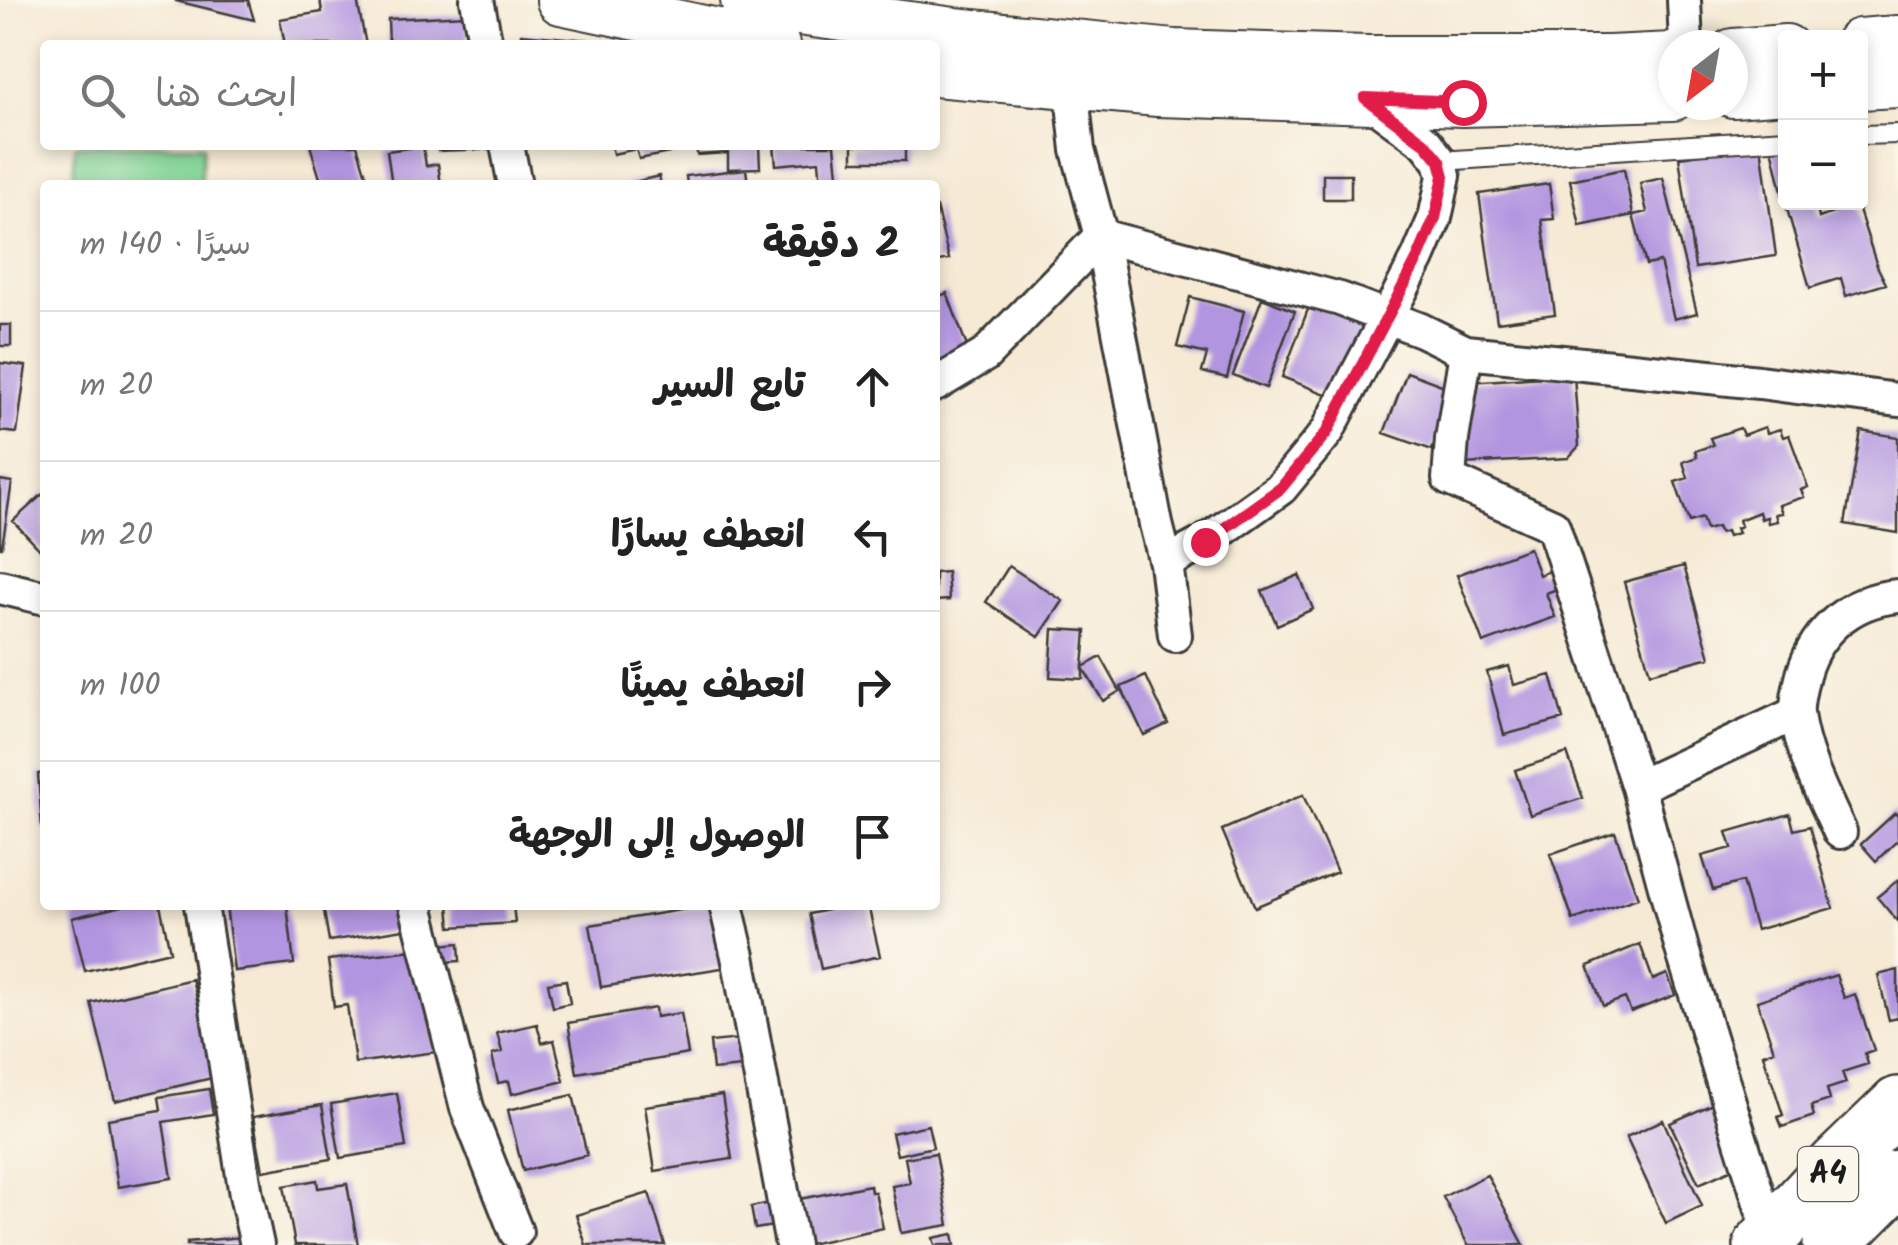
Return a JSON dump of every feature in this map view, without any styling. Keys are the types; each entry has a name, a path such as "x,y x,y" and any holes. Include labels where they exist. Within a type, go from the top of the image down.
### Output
{"highway":[{"name":"A4","path":"1766,1240 1898,1106"},
{"name":"A4","path":"1832,1245 1898,1178"}],"main road":[{"path":"560,0 751,40"},
{"path":"745,0 954,32 1174,54 1367,60 1658,58"},
{"path":"1868,42 1898,40"},
{"path":"1748,52 1778,50"},
{"path":"940,72 1158,92 1463,102 1658,96"},
{"path":"1868,85 1898,83"},
{"path":"1748,91 1778,90"}],"street":[{"path":"477,0 485,40"},
{"path":"1684,0 1685,30"},
{"path":"1071,84 1078,150 1101,236 1166,563 1175,635"},
{"path":"1166,563 1205,542 1281,488 1327,432 1418,258 1435,218 1444,176 1440,161 1426,144 1365,98"},
{"path":"508,150 514,180"},
{"path":"1101,236 1340,299 1466,352 1898,400"},
{"path":"940,382 985,354 1101,236"},
{"path":"1466,352 1449,479 1553,526 1638,787 1766,1240"},
{"path":"0,587 40,597"},
{"path":"1840,832 1812,768 1797,713 1804,670 1819,636 1845,614 1884,597 1898,596"},
{"path":"1638,787 1797,713"},
{"path":"202,910 257,1245"},
{"path":"417,910 466,1108 516,1232"},
{"path":"727,910 792,1245"}],"lane":[{"path":"1868,135 1898,134"},
{"path":"1440,161 1778,140"}],"green space":[{"path":"75,150 203,150 201,180 73,180"}],"building":[{"path":"248,0 254,20 176,1"},
{"path":"320,0 357,0 365,40 284,40 280,19 322,12"},
{"path":"467,15 469,40 389,40 388,19"},
{"path":"521,34 587,40 520,40"},
{"path":"1761,146 1776,256 1695,268 1679,157"},
{"path":"1778,147 1778,174 1772,148"},
{"path":"312,150 358,150 368,180 320,180"},
{"path":"424,150 426,166 438,164 440,180 391,180 387,151"},
{"path":"636,150 669,150 669,153 639,159"},
{"path":"697,150 759,150 760,168 728,169 728,153 697,155"},
{"path":"774,150 836,150 838,180 821,180 819,161 776,165"},
{"path":"853,150 905,150 905,161 853,161"},
{"path":"746,169 747,180 686,180 686,176"},
{"path":"1624,169 1633,215 1580,226 1570,180"},
{"path":"1323,174 1351,174 1351,199 1323,199"},
{"path":"1663,178 1697,313 1674,319 1660,262 1646,265 1633,215 1647,212 1640,183"},
{"path":"1549,184 1554,219 1542,220 1555,314 1497,322 1479,194"},
{"path":"1787,210 1818,210 1819,218 1841,210 1859,210 1886,284 1846,296 1841,278 1810,288"},
{"path":"940,223 949,259 940,261"},
{"path":"947,293 969,352 940,363 940,296"},
{"path":"1190,297 1244,311 1227,378 1202,372 1207,354 1177,347"},
{"path":"1262,298 1295,311 1266,388 1233,375"},
{"path":"1310,304 1364,324 1336,398 1282,377"},
{"path":"0,325 11,325 11,346 0,346"},
{"path":"0,363 26,366 17,433 0,431"},
{"path":"1407,372 1455,390 1432,450 1384,433"},
{"path":"1574,375 1579,446 1568,458 1463,464 1468,382"},
{"path":"1765,427 1767,433 1780,429 1783,437 1789,435 1808,487 1801,490 1804,497 1779,505 1782,513 1775,514 1777,521 1768,523 1767,517 1761,519 1759,512 1739,520 1738,533 1728,536 1717,527 1706,530 1702,518 1689,522 1675,482 1688,478 1683,462 1697,457 1695,451 1713,445 1710,438 1740,428 1743,435"},
{"path":"1861,431 1898,437 1898,533 1845,524"},
{"path":"0,480 12,482 2,547 0,547"},
{"path":"40,497 40,550 13,521"},
{"path":"1529,548 1539,575 1561,567 1568,585 1546,593 1555,617 1483,643 1457,575"},
{"path":"1009,566 1063,601 1039,637 986,602"},
{"path":"1684,566 1710,657 1650,673 1624,582"},
{"path":"947,572 949,600 940,601 940,573"},
{"path":"1299,575 1313,609 1277,625 1262,591"},
{"path":"1053,629 1086,631 1083,667 1101,657 1120,691 1103,701 1083,668 1083,679 1050,677"},
{"path":"1509,666 1514,685 1551,675 1563,719 1504,735 1487,672"},
{"path":"1146,676 1168,724 1144,735 1121,687"},
{"path":"1567,753 1583,798 1530,815 1515,770"},
{"path":"1303,795 1337,872 1255,907 1222,830"},
{"path":"1895,813 1898,840 1876,861 1861,844"},
{"path":"1790,814 1794,830 1810,826 1833,908 1756,930 1742,882 1713,890 1702,856 1732,848 1727,832"},
{"path":"1615,832 1638,898 1573,920 1550,854"},
{"path":"1898,880 1898,922 1877,897"},
{"path":"105,910 161,910 170,951 85,971 72,918"},
{"path":"227,910 288,910 294,964 234,971"},
{"path":"324,910 401,910 404,929 329,941"},
{"path":"449,910 514,910 515,923 451,927"},
{"path":"681,910 712,910 728,967 601,987 590,925"},
{"path":"869,910 880,956 821,969 809,914"},
{"path":"459,943 460,961 442,962 439,945"},
{"path":"1640,944 1653,980 1667,974 1675,995 1631,1012 1625,998 1603,1006 1588,966"},
{"path":"422,949 436,1052 355,1063 347,1005 334,1007 328,960"},
{"path":"1898,970 1898,1018 1889,1020 1878,975"},
{"path":"1836,975 1844,998 1855,994 1874,1050 1865,1053 1868,1064 1842,1072 1846,1083 1827,1089 1830,1100 1811,1106 1814,1116 1782,1127 1778,1117 1783,1115 1763,1054 1774,1050 1757,1001"},
{"path":"192,979 216,1077 115,1101 91,1003"},
{"path":"566,980 570,1003 553,1007 548,983"},
{"path":"655,1008 656,1017 681,1013 688,1054 577,1073 568,1023"},
{"path":"537,1024 542,1043 554,1040 564,1081 512,1094 509,1081 498,1083 492,1055 502,1052 497,1033"},
{"path":"750,1038 752,1066 713,1070 710,1042"},
{"path":"209,1089 213,1114 163,1122 172,1178 118,1187 108,1119 161,1110 159,1097"},
{"path":"397,1093 406,1147 340,1158 331,1104"},
{"path":"573,1095 587,1155 523,1171 508,1110"},
{"path":"722,1095 732,1159 655,1171 645,1106"},
{"path":"1715,1103 1744,1164 1699,1184 1670,1123"},
{"path":"322,1105 331,1159 263,1171 253,1117"},
{"path":"1663,1120 1702,1206 1666,1223 1626,1137"},
{"path":"928,1125 933,1147 897,1155 892,1133"},
{"path":"936,1153 949,1225 901,1233 892,1186 910,1183 905,1158"},
{"path":"1487,1175 1524,1245 1468,1245 1443,1197"},
{"path":"317,1180 318,1188 347,1184 358,1245 295,1245 284,1186"},
{"path":"870,1185 883,1228 809,1244 800,1199"},
{"path":"649,1193 665,1245 586,1245 576,1215"},
{"path":"775,1202 779,1225 755,1229 751,1207"},
{"path":"953,1234 955,1245 935,1245 933,1238"},
{"path":"242,1237 242,1245 187,1245 187,1242"}],"route":[{"path":"1205,542 1281,488 1327,432 1435,218 1444,176 1440,161 1426,144 1365,98 1463,102"}]}
